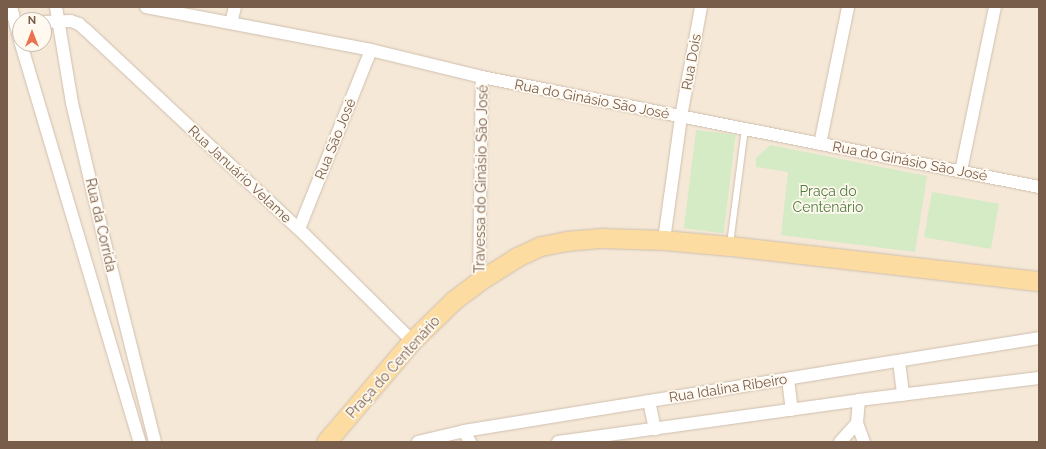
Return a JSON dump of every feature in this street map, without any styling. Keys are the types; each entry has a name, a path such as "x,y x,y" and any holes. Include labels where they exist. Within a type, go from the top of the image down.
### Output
{"main road":[{"name":"Praça do Centenário","path":"326,442 412,341 454,300 479,280 516,257 542,246 566,241 602,238 664,240 730,246 1039,281"}],"street":[{"name":"Rua da Corrida","path":"56,7 72,103 86,165 155,442"},
{"path":"231,23 235,7"},
{"name":"Rua Dois","path":"681,117 701,7"},
{"path":"820,144 848,7"},
{"path":"961,171 995,7"},
{"name":"Rua do Ginásio São José","path":"153,8 372,50 482,77 1039,187"},
{"name":"Rua Januário Velame","path":"52,21 71,22 79,24 86,30 299,229 412,341"},
{"name":"Rua São José","path":"299,229 372,50"},
{"name":"Rua da Corrida","path":"23,52 140,442"},
{"name":"Travessa do Ginásio São José","path":"479,280 482,77"},
{"path":"664,240 681,117"},
{"name":"Rua Idalina Ribeiro","path":"418,442 464,431 1039,338"},
{"path":"899,361 903,395"},
{"name":"Rua Idalina Ribeiro","path":"558,442 859,400 1039,378"},
{"path":"788,379 792,410"},
{"path":"859,400 857,423 864,442"},
{"path":"649,401 654,428"},
{"path":"840,442 857,423"},
{"path":"464,431 470,442"}],"lane":[{"path":"730,246 745,129"}],"shaded area":[{"path":"7,7 1039,7 1039,442 7,442"}],"green space":[{"path":"696,130 736,135 724,233 684,228"},
{"name":"Praça do Centenário","path":"770,145 927,176 915,252 781,235 788,172 756,167 756,158"},
{"path":"932,192 999,204 991,249 924,237"}]}
